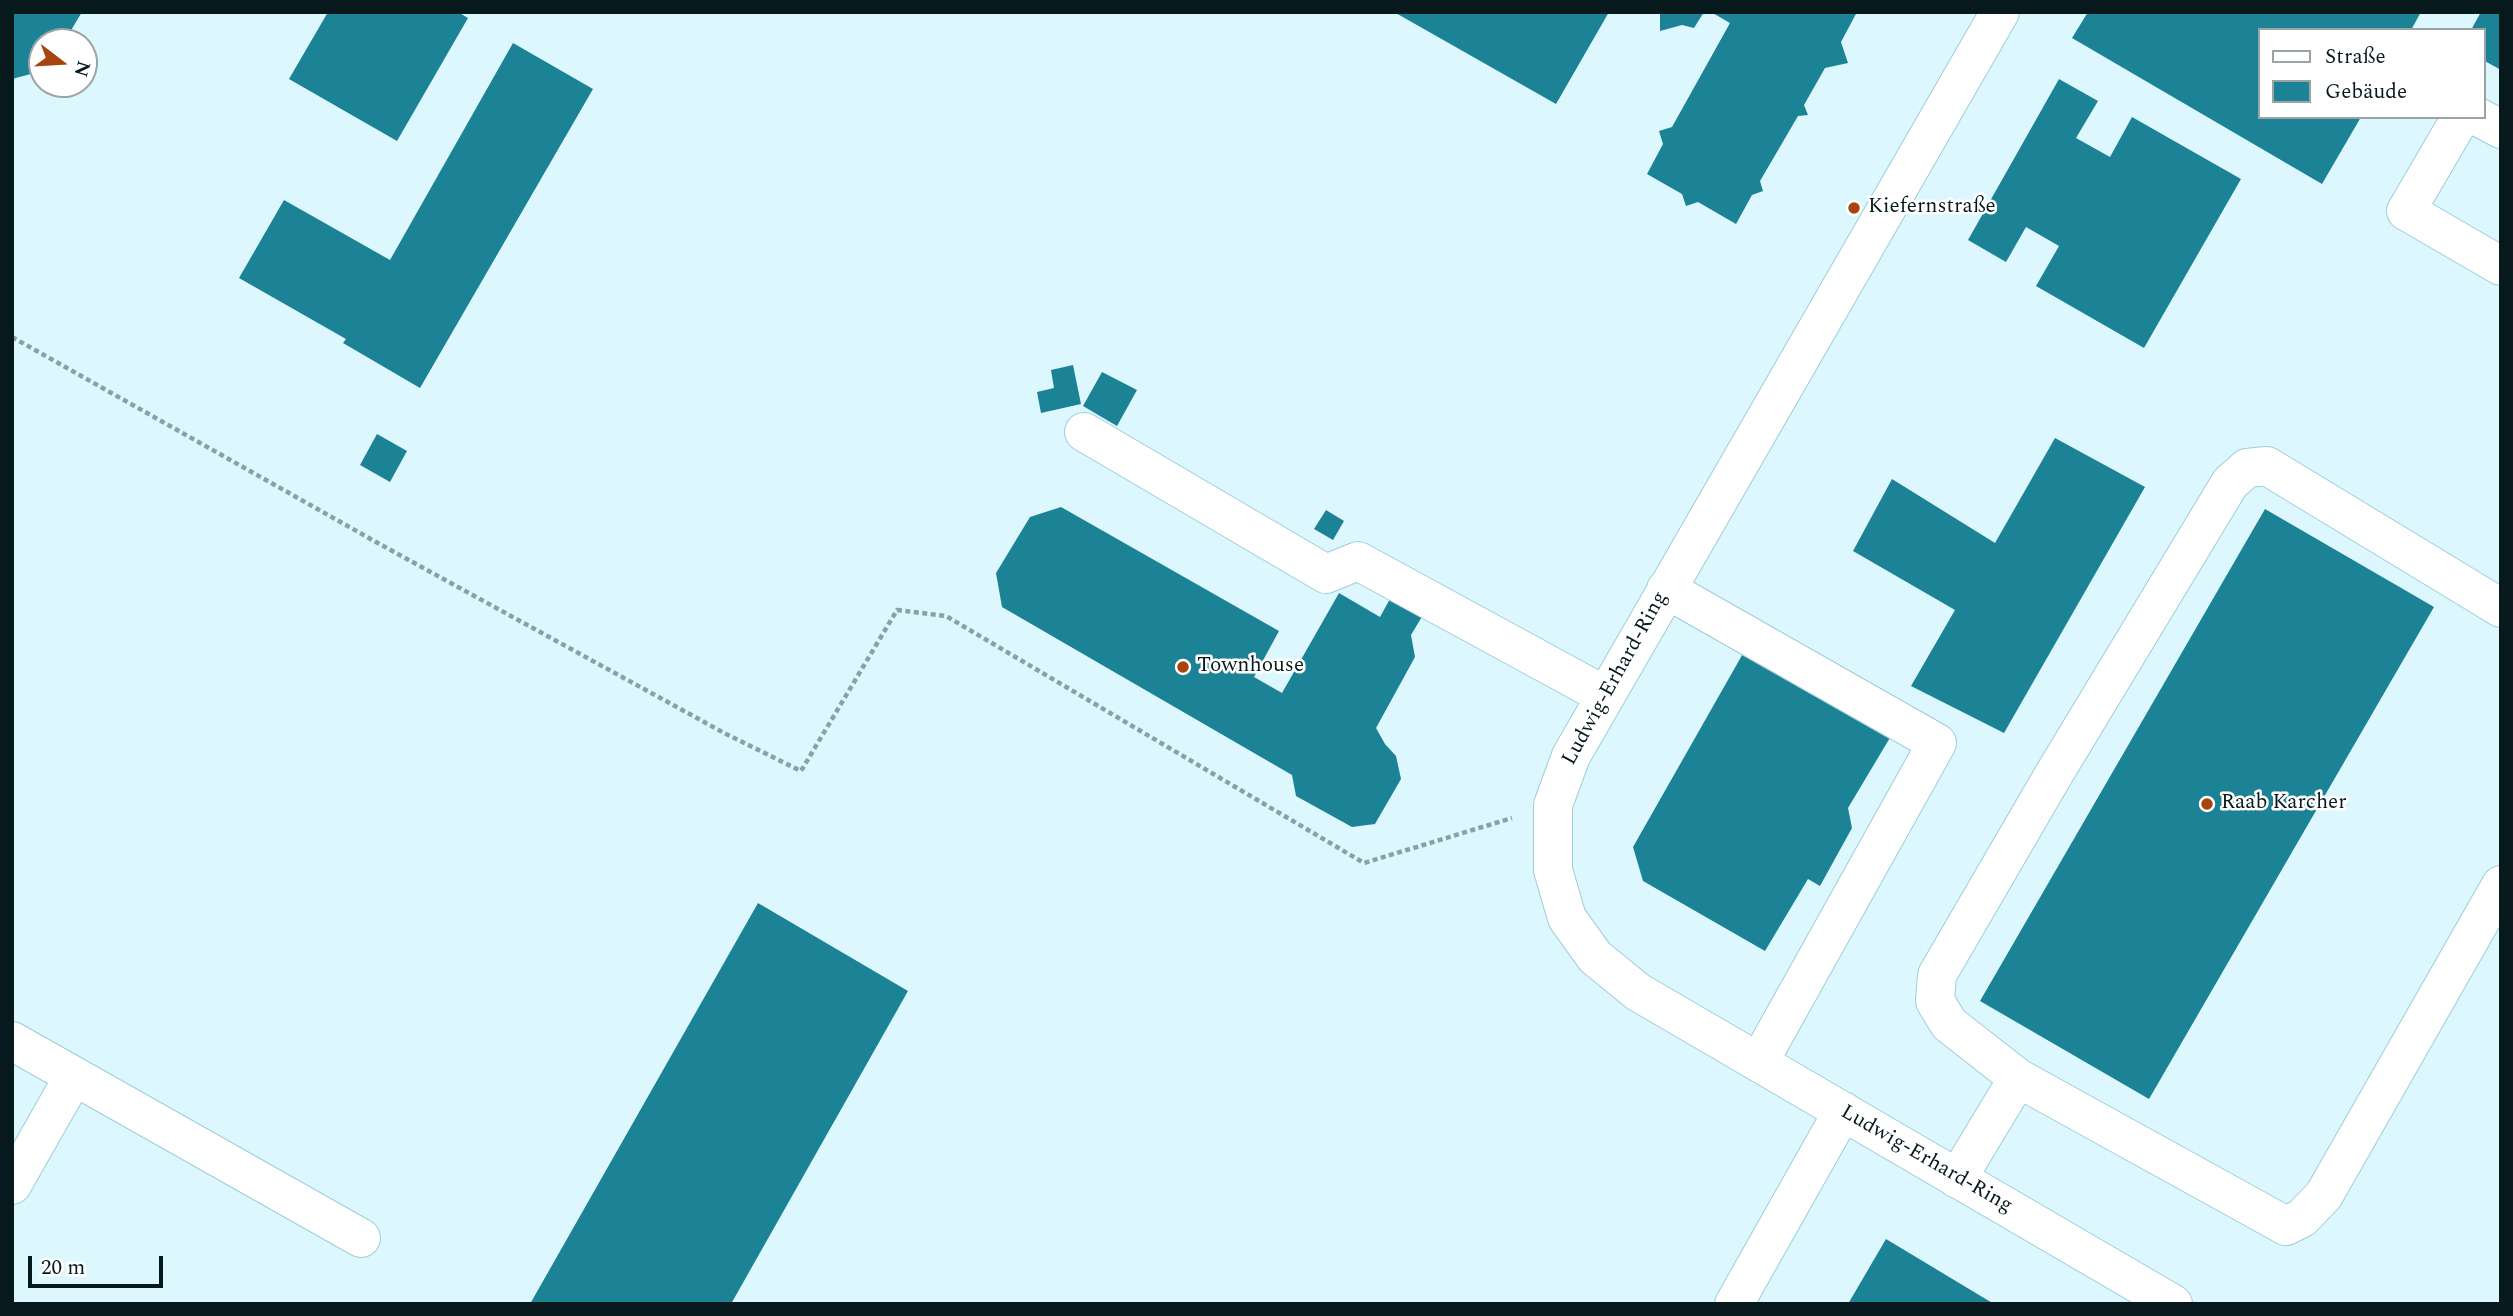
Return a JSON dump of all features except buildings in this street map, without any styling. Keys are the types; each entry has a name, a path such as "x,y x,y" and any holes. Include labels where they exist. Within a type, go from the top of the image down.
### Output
{"street":[{"name":"Ludwig-Erhard-Ring","path":"2000,12 1571,756 1553,805 1553,870 1567,918 1595,957 1639,992 2173,1304"},
{"path":"2460,119 2406,211 2501,266"},
{"path":"2482,119 2501,130"},
{"path":"1084,432 1326,574 1358,561 1604,695"},
{"path":"2501,608 2267,466 2247,468 2230,483 1937,975 1935,1001 1949,1024 2018,1078 2286,1226 2302,1218 2324,1195 2501,885"},
{"path":"1666,589 1937,743 1759,1062"},
{"path":"12,1041 361,1238"},
{"path":"12,1185 74,1076"},
{"path":"1957,1179 2018,1078"},
{"path":"1734,1304 1843,1111"}],"path":[{"path":"12,337 376,542 726,734 801,771 897,610 946,617 1364,863 1553,805"}],"place":[{"name":"Kiefernstraße","path":"1854,208"},
{"name":"Townhouse","path":"1183,667"},
{"name":"Raab Karcher","path":"2207,804"}]}
